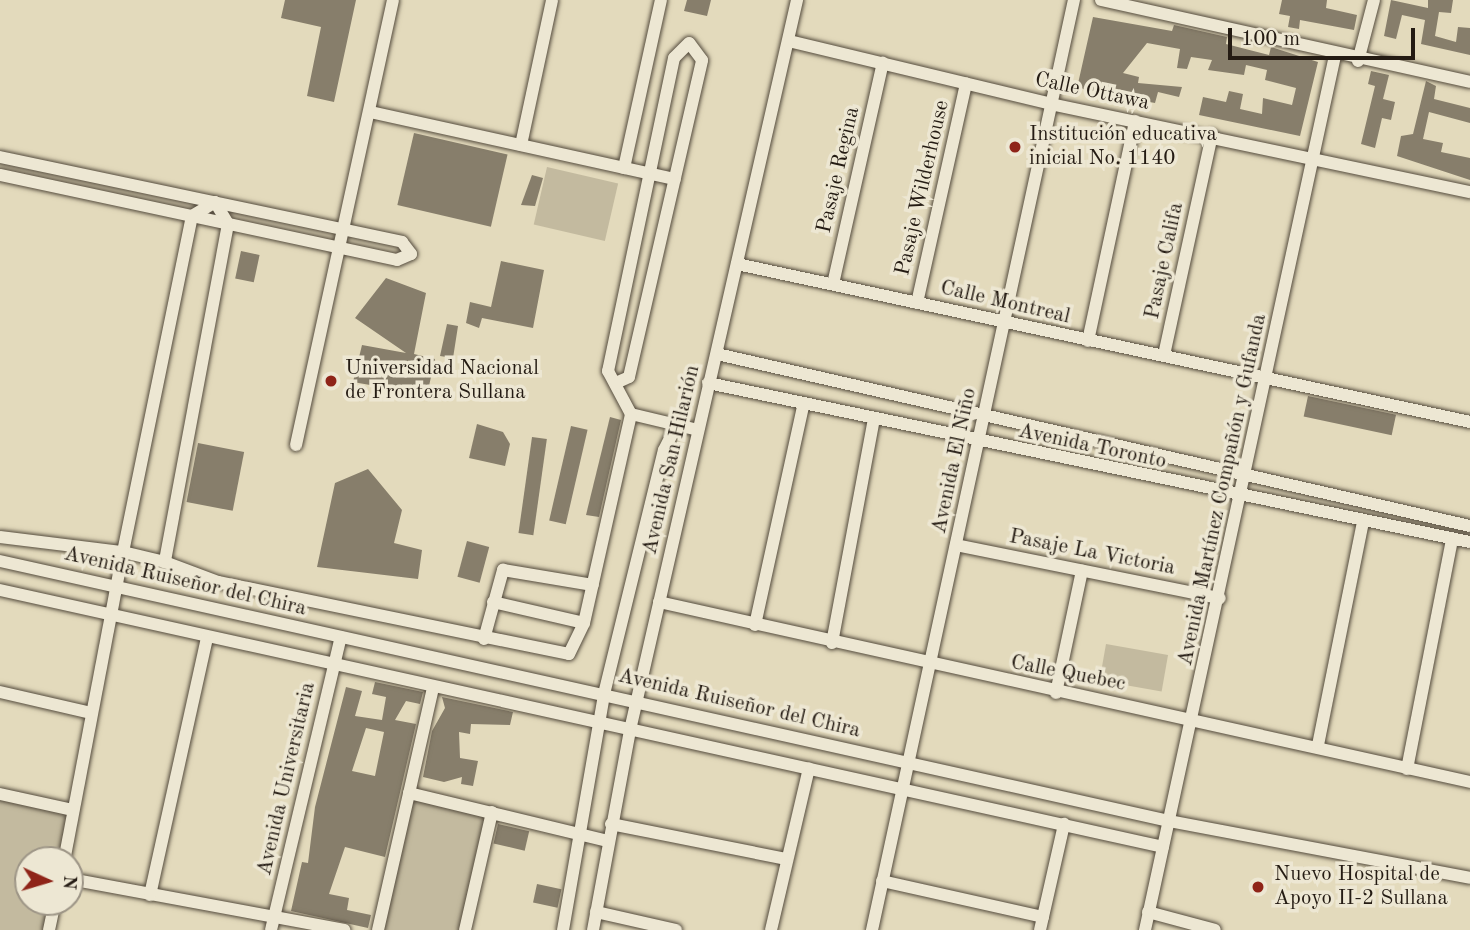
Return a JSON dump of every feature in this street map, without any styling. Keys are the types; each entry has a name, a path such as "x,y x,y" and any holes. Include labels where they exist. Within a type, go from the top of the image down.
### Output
{"street":[{"path":"296,445 393,0"},
{"path":"521,145 552,0"},
{"path":"624,168 661,0"},
{"name":"Avenida San Hilarión","path":"593,930 636,702 797,0"},
{"name":"Avenida El Niño","path":"872,930 933,667 956,545 1074,0"},
{"path":"1101,0 1287,38 1335,57 1470,82"},
{"path":"1359,61 1374,0"},
{"name":"Calle Ottawa","path":"789,41 1051,104 1212,135 1470,192"},
{"path":"0,537 124,552 165,562 219,582 484,639 569,654 584,623 631,414 618,382 608,371 674,58 689,43 702,60 629,377 618,382"},
{"name":"Avenida Martínez Compañón y Gufanda","path":"1144,930 1195,717 1239,497 1335,57"},
{"name":"Pasaje Regina","path":"833,284 883,63"},
{"name":"Pasaje Wilderhouse","path":"917,303 966,83"},
{"path":"370,112 675,179"},
{"path":"1088,341 1135,121"},
{"name":"Pasaje Califa","path":"1164,355 1212,135"},
{"path":"0,157 402,242 411,254 397,260 0,175"},
{"path":"67,846 192,216 215,202"},
{"path":"165,562 228,224 215,202"},
{"name":"Calle Montreal","path":"737,264 1470,422"},
{"name":"Avenida Toronto","path":"717,354 985,419 1245,474 1470,526"},
{"name":"Avenida Toronto","path":"708,383 980,444 1470,542"},
{"path":"755,625 804,403"},
{"path":"631,414 698,430"},
{"path":"832,643 874,419"},
{"name":"Avenida San Hilarión","path":"563,930 604,694 664,450 677,425"},
{"path":"1318,745 1363,521"},
{"path":"1407,769 1452,539"},
{"name":"Pasaje La Victoria","path":"956,545 1220,598"},
{"name":"Avenida Ruiseñor del Chira","path":"0,561 1169,821 1470,878"},
{"path":"484,639 503,570 512,568 593,585"},
{"path":"1056,693 1082,571"},
{"path":"0,590 1163,847"},
{"path":"493,602 584,623"},
{"name":"Calle Quebec","path":"659,602 933,667 1056,693 1195,717 1470,782"},
{"path":"150,895 206,637"},
{"name":"Avenida Universitaria","path":"271,930 341,637"},
{"path":"378,930 433,687"},
{"path":"0,692 92,713"},
{"path":"771,930 809,768"},
{"path":"409,793 608,841"},
{"path":"0,794 74,810"},
{"path":"465,930 492,812"},
{"path":"611,824 786,859"},
{"path":"882,881 1041,923 1063,824"},
{"path":"84,882 150,895 246,907 344,930"},
{"path":"596,912 676,930"},
{"path":"1148,912 1216,930"}],"shaded area":[{"path":"547,167 618,183 605,241 534,224"},
{"path":"1106,644 1168,655 1162,691 1100,680"},
{"path":"409,793 492,812 465,930 378,930"},
{"path":"0,797 69,812 63,846 14,846 14,916 48,916 45,930 0,930"}],"building":[{"path":"285,0 356,0 334,102 307,96 321,27 281,18"},
{"path":"687,0 711,0 707,16 684,11"},
{"path":"1282,0 1327,0 1326,8 1357,15 1354,30 1300,20 1299,29 1288,27 1290,16 1279,14"},
{"path":"1391,0 1428,8 1428,0 1453,0 1451,13 1439,12 1435,36 1456,42 1458,27 1470,28 1470,55 1421,44 1425,20 1402,15 1396,39 1384,36"},
{"path":"1093,17 1172,31 1174,25 1227,37 1226,44 1269,55 1271,47 1318,62 1300,136 1199,115 1203,97 1226,102 1229,91 1243,94 1240,109 1262,114 1263,98 1292,105 1296,88 1265,80 1267,70 1246,65 1244,75 1208,70 1212,60 1191,57 1187,69 1177,68 1180,49 1147,43 1123,73 1139,77 1138,83 1182,87 1179,97 1158,92 1155,103 1077,88"},
{"path":"1371,71 1389,75 1383,99 1395,102 1391,120 1382,118 1375,148 1361,144 1375,86 1368,84"},
{"path":"1426,81 1436,86 1434,99 1470,108 1470,123 1429,112 1423,139 1443,143 1441,152 1470,158 1470,180 1397,156 1401,136 1413,134"},
{"path":"414,133 508,155 491,227 397,205"},
{"path":"532,175 543,178 535,206 521,205"},
{"path":"241,251 260,255 254,282 235,278"},
{"path":"501,261 544,270 533,328 482,318 479,328 466,323 470,302 491,307"},
{"path":"386,278 426,293 414,354 435,359 427,395 353,382 362,345 406,353 355,318"},
{"path":"447,324 458,326 453,358 440,356"},
{"path":"1308,396 1396,415 1392,435 1304,417"},
{"path":"610,417 621,420 599,517 586,515"},
{"path":"477,424 503,432 510,444 505,466 469,458"},
{"path":"571,426 588,430 566,524 549,521"},
{"path":"532,437 547,439 533,535 519,533"},
{"path":"198,443 244,452 233,511 187,502"},
{"path":"368,469 402,510 394,543 422,550 418,579 317,567 335,483"},
{"path":"467,541 489,547 480,583 457,577"},
{"path":"375,682 423,692 420,704 406,701 395,720 416,724 385,857 345,847 329,894 349,898 347,910 371,915 368,928 291,911 302,862 308,863 315,807 346,687 362,691 355,716 382,720 386,697 372,694","holes":["366,728 384,732 375,776 352,771"]},
{"path":"442,697 513,712 510,725 471,724 470,734 459,732 460,758 478,761 473,786 461,784 462,777 444,782 423,777 432,731 445,708"},
{"path":"498,824 529,831 525,851 494,843"},
{"path":"537,884 561,889 558,908 533,903"}],"place":[{"name":"Institución educativa inicial No. 1140","path":"1015,147"},
{"name":"Universidad Nacional de Frontera Sullana","path":"331,381"},
{"name":"Nuevo Hospital de Apoyo II-2 Sullana","path":"1258,887"}]}
